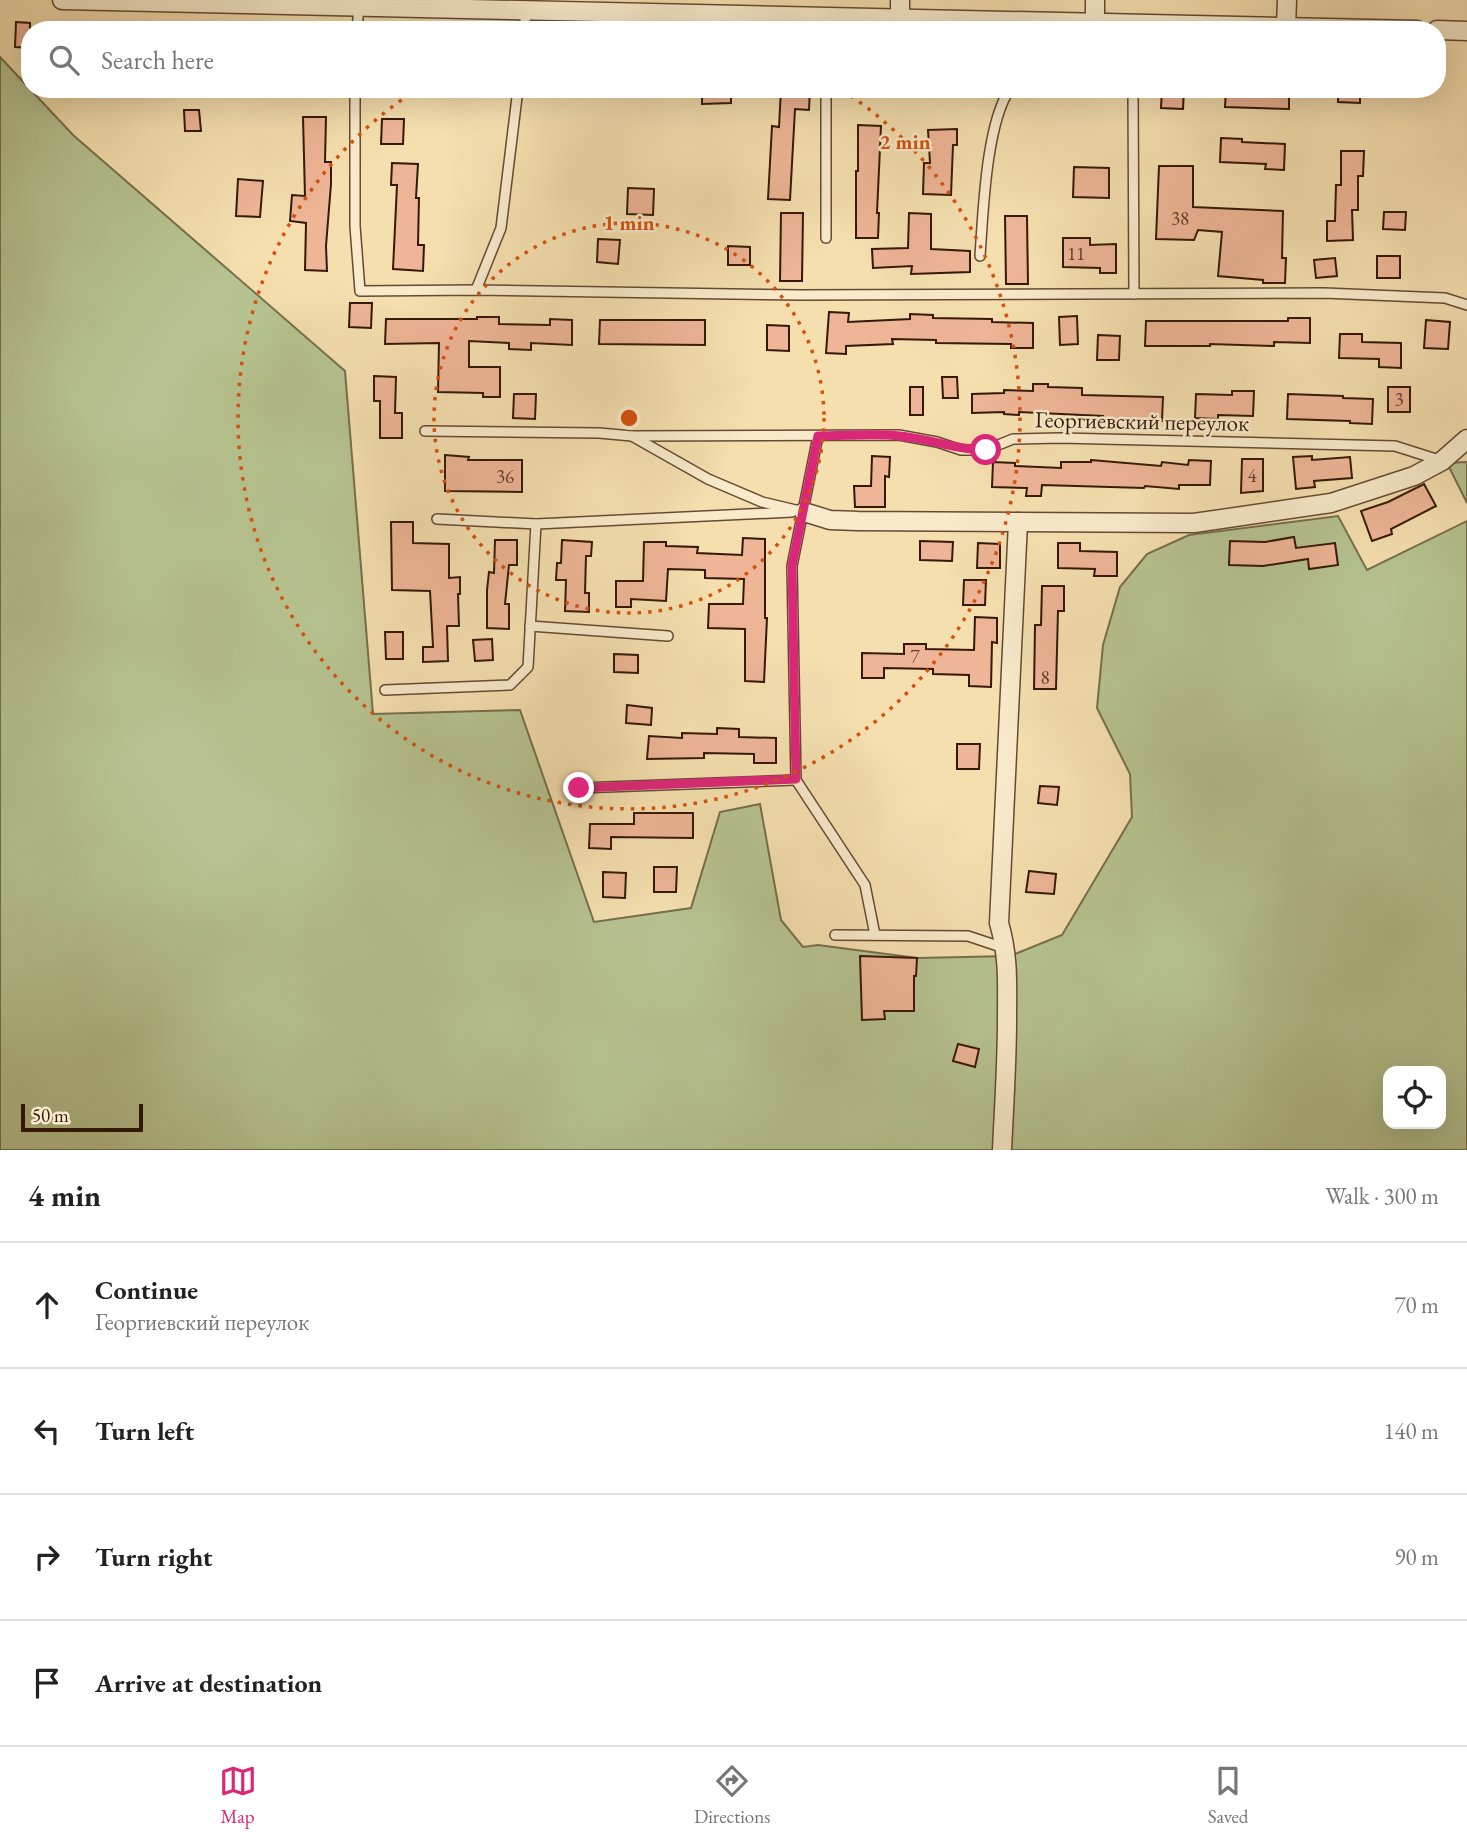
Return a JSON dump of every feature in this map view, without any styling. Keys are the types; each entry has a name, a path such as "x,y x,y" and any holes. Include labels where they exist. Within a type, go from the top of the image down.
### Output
{"street":[{"path":"62,0 712,7 811,21"},
{"path":"1095,0 1095,21"},
{"path":"1286,21 1287,0"},
{"path":"836,21 900,9 1080,21"},
{"path":"1446,30 1467,31"},
{"path":"804,512 839,521 1194,523 1331,503 1414,476 1442,461 1467,439"},
{"path":"1002,1150 1007,1068 1006,949 999,923 1018,522"}],"lane":[{"path":"357,21 359,5"},
{"path":"355,98 355,226 360,291 800,295 1324,293 1445,298 1467,305"},
{"path":"476,290 501,228 517,98"},
{"path":"826,98 826,238"},
{"path":"980,256 984,195 994,132 1007,98"},
{"path":"1133,98 1134,294"},
{"name":"Георгиевский переулок","path":"425,431 599,433 632,436 899,435 937,442 961,450 986,450 1013,439 1060,438 1395,446 1442,461"},
{"path":"632,436 708,479 762,502 804,512"},
{"path":"818,436 792,566 796,779 865,885 875,935"},
{"path":"436,519 536,524 804,512"},
{"path":"386,690 510,685 528,667 536,524"},
{"path":"530,626 668,636"},
{"path":"579,788 796,779"},
{"path":"835,935 968,936 1006,949"}],"green space":[{"path":"0,57 21,79 21,98 38,98 73,135 345,371 373,714 520,710 594,922 691,908 720,812 760,804 781,920 803,947 818,945 917,958 1010,956 1062,935 1132,817 1130,774 1097,708 1103,645 1120,587 1147,554 1189,535 1338,516 1367,570 1467,521 1467,1150 0,1150"},
{"path":"1467,462 1467,503 1447,463"}],"building":[{"path":"16,22 21,22 21,47 15,47"},
{"path":"702,98 731,98 731,103 702,104"},
{"path":"781,98 810,98 809,110 795,109 790,200 768,199 772,126 779,127"},
{"path":"1162,98 1184,98 1183,109 1161,108"},
{"path":"1226,98 1289,98 1289,109 1225,107"},
{"path":"1338,98 1360,98 1360,103 1338,102"},
{"path":"184,110 199,110 201,131 185,131"},
{"path":"303,117 326,117 325,162 331,162 327,271 305,270 306,223 290,221 292,195 305,196"},
{"path":"382,119 404,119 403,144 381,144"},
{"path":"858,125 881,126 878,238 856,238"},
{"path":"957,129 957,145 953,145 951,195 923,194 924,163 930,163 928,130"},
{"path":"1221,138 1285,144 1284,170 1265,169 1266,164 1220,162"},
{"path":"1341,151 1364,151 1363,176 1358,176 1358,210 1352,210 1353,240 1327,241 1327,221 1335,221 1336,185 1341,185"},
{"path":"392,163 418,164 418,245 424,245 423,271 393,269 397,185 391,185"},
{"path":"1159,166 1193,166 1193,207 1283,211 1282,258 1286,258 1285,283 1263,283 1263,280 1218,276 1222,232 1198,230 1194,240 1156,239"},
{"path":"1074,167 1109,168 1109,198 1073,197"},
{"path":"238,179 263,181 260,217 236,216"},
{"path":"628,188 654,189 653,215 627,214"},
{"path":"1384,212 1406,212 1405,230 1383,229"},
{"path":"781,213 803,213 802,281 780,281"},
{"path":"909,213 931,214 931,249 970,251 970,272 911,274 912,266 873,268 872,249 908,248"},
{"path":"1005,216 1027,216 1028,284 1006,284"},
{"path":"1063,238 1090,238 1090,245 1116,244 1116,273 1100,273 1100,268 1063,267"},
{"path":"598,239 620,240 618,264 597,262"},
{"path":"728,246 750,247 750,265 728,265"},
{"path":"1377,256 1400,256 1400,278 1377,278"},
{"path":"1335,258 1337,276 1316,278 1314,260"},
{"path":"350,303 372,303 371,328 349,327"},
{"path":"829,312 849,313 848,322 910,319 910,314 933,315 933,318 1033,323 1033,348 1011,348 1011,344 936,343 936,340 892,339 893,344 846,346 846,354 826,353"},
{"path":"1077,316 1078,344 1060,345 1059,317"},
{"path":"499,317 499,324 550,325 550,319 572,320 572,345 531,343 531,350 509,349 509,343 469,341 469,367 500,367 500,397 483,397 483,393 438,392 439,343 385,344 386,319"},
{"path":"1288,318 1310,318 1310,343 1274,342 1274,346 1145,346 1146,321 1288,321"},
{"path":"600,320 705,320 705,345 599,344"},
{"path":"1426,320 1450,322 1448,349 1424,348"},
{"path":"767,325 789,326 789,351 767,350"},
{"path":"1340,334 1362,334 1362,342 1401,343 1401,368 1379,367 1379,359 1339,358"},
{"path":"1098,335 1120,336 1119,360 1097,360"},
{"path":"374,376 396,377 395,413 402,413 402,438 380,438 380,401 374,401"},
{"path":"942,377 957,377 958,398 943,398"},
{"path":"1033,384 1082,388 1082,395 1163,397 1162,421 1103,421 1103,416 1019,412 1019,415 1004,412 972,413 972,394 1004,393 1004,390 1033,391"},
{"path":"910,387 923,387 923,415 910,415"},
{"path":"1388,387 1410,387 1410,412 1388,412"},
{"path":"1232,391 1254,391 1253,416 1218,415 1218,419 1195,418 1196,394 1232,395"},
{"path":"514,394 536,394 535,419 513,418"},
{"path":"1288,394 1373,399 1372,424 1287,419"},
{"path":"445,455 469,457 468,460 522,460 522,492 445,491"},
{"path":"872,456 890,457 889,477 885,476 885,507 855,507 854,486 871,486"},
{"path":"1312,456 1312,460 1350,457 1352,478 1314,481 1315,487 1296,489 1293,457"},
{"path":"1242,459 1263,459 1263,491 1241,493"},
{"path":"1091,460 1161,466 1162,462 1188,465 1189,460 1211,461 1210,485 1179,485 1179,489 1042,485 1041,496 1026,496 1027,488 992,487 993,462 1061,468 1061,462"},
{"path":"1424,484 1436,506 1391,529 1392,534 1372,541 1361,511 1388,502"},
{"path":"391,522 413,522 413,543 449,544 449,578 460,577 460,594 459,626 447,626 448,661 423,662 423,647 433,647 430,591 392,590"},
{"path":"1294,537 1296,548 1335,543 1338,565 1309,569 1308,559 1263,566 1229,565 1230,541 1265,542"},
{"path":"743,538 765,539 767,618 764,682 745,681 745,629 708,628 709,604 743,604 744,579 705,578 705,570 668,569 666,601 631,599 631,607 616,607 616,581 643,581 644,542 698,547 697,553 742,555"},
{"path":"495,540 517,540 517,565 509,565 505,604 509,604 509,629 487,628 487,590 489,572 494,573"},
{"path":"562,540 592,542 591,556 586,556 585,593 589,593 589,612 565,611 566,580 556,580 557,563 561,563"},
{"path":"920,541 953,542 952,561 920,560"},
{"path":"978,543 1000,544 1000,568 977,568"},
{"path":"1058,543 1080,543 1080,551 1117,552 1117,576 1094,576 1095,569 1058,568"},
{"path":"964,580 986,580 985,605 963,605"},
{"path":"1042,586 1064,586 1064,611 1058,611 1056,689 1034,689 1035,625 1041,625"},
{"path":"975,617 997,618 997,643 992,642 991,687 969,686 969,675 933,674 933,669 884,668 884,678 862,678 862,653 904,654 904,644 926,644 926,649 974,650"},
{"path":"385,632 403,632 403,659 386,659"},
{"path":"492,639 493,660 475,661 473,640"},
{"path":"614,654 638,655 638,673 614,672"},
{"path":"627,705 652,708 651,725 626,723"},
{"path":"717,728 739,729 739,737 776,738 776,763 754,763 754,754 704,753 704,758 647,759 649,736 682,738 682,733 717,734"},
{"path":"957,744 980,744 979,769 957,769"},
{"path":"1040,786 1059,787 1057,805 1038,803"},
{"path":"634,813 693,813 693,838 611,837 611,849 589,848 590,824 634,824"},
{"path":"654,867 677,867 676,892 654,892"},
{"path":"1029,871 1056,874 1054,894 1026,892"},
{"path":"603,872 626,873 625,898 603,897"},
{"path":"860,956 917,958 914,1011 884,1011 885,1019 862,1020"},
{"path":"958,1044 979,1049 975,1067 953,1061"}],"route":[{"path":"579,788 796,779 792,566 818,436 899,435 937,442 961,450 986,450"}]}
